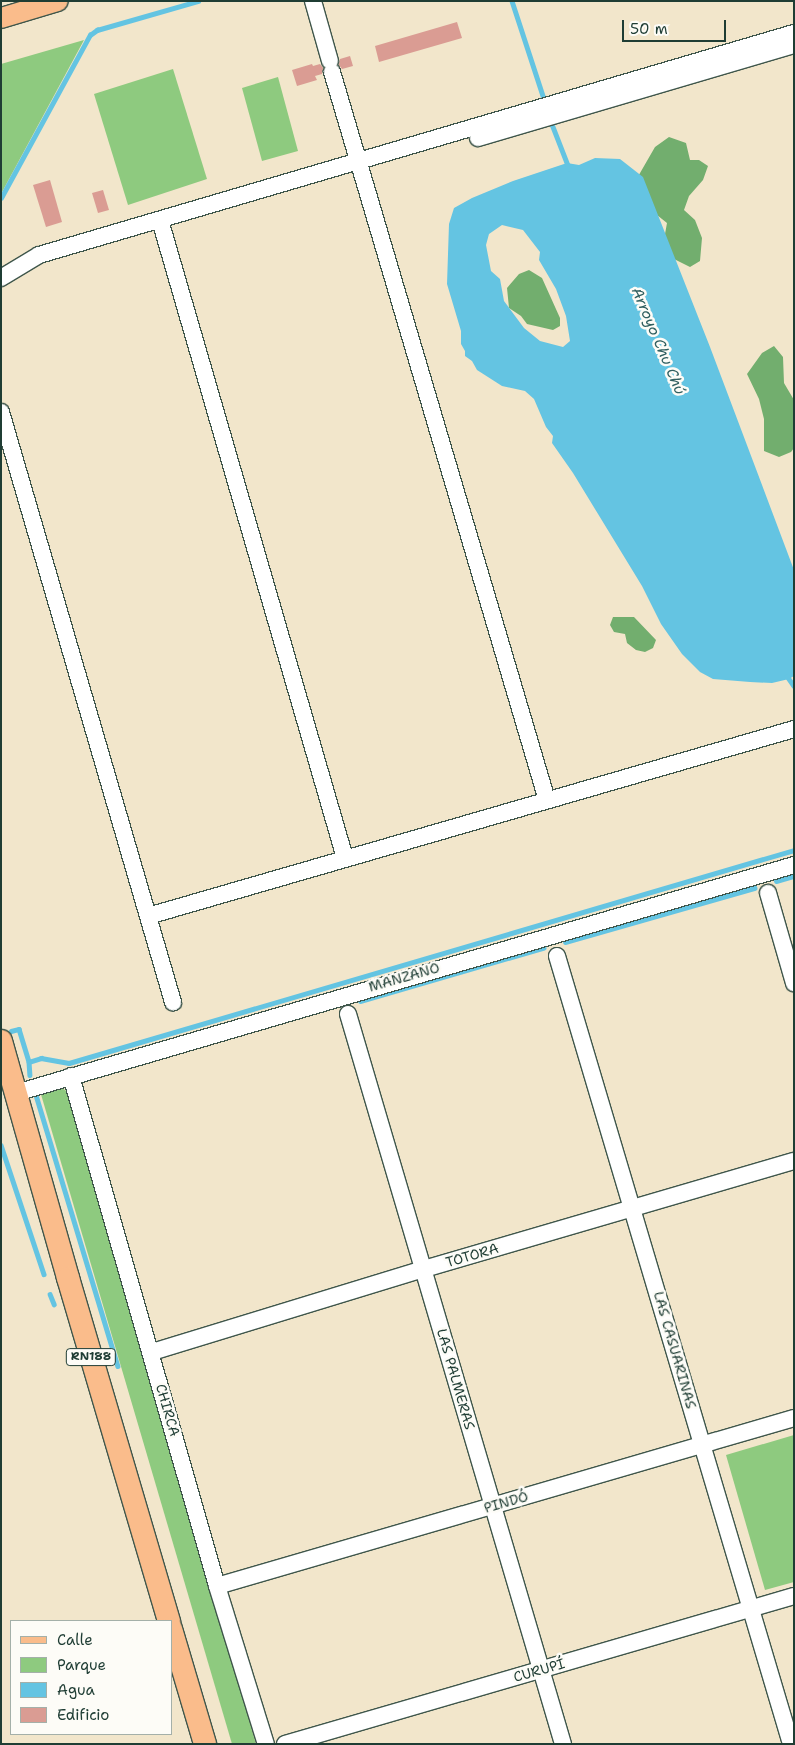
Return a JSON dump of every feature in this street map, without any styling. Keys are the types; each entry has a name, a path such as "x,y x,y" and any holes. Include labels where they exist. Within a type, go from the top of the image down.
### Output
{"highway":[{"name":"RN188","path":"1,1041 70,1288 169,1620"},
{"path":"172,1632 205,1744"}],"main road":[{"path":"1,18 58,1"}],"street":[{"path":"313,1 546,800"},
{"path":"4,276 39,255 161,225 360,167 548,111 794,33"},
{"path":"548,111 794,45"},
{"path":"161,225 346,858"},
{"path":"1,412 173,1002"},
{"path":"148,916 794,729"},
{"name":"MANZANO","path":"16,1093 794,865"},
{"path":"768,893 794,983"},
{"name":"LAS CASUARINAS","path":"557,956 791,1744"},
{"name":"LAS PALMERAS","path":"348,1014 563,1744"},
{"name":"CHIRCA","path":"71,1076 152,1352 217,1586 266,1744"},
{"name":"TOTORA","path":"152,1352 424,1269 794,1161"},
{"name":"PINDÓ","path":"217,1586 794,1418"},
{"name":"CURUPÍ","path":"285,1744 794,1596"}],"green space":[{"path":"84,40 1,194 1,64"},
{"path":"173,69 207,179 128,205 94,94"},
{"path":"278,77 298,151 262,161 242,88"},
{"path":"669,137 686,143 690,160 699,160 708,166 703,180 689,196 684,210 695,220 702,238 700,261 690,267 670,257 663,245 667,223 652,211 636,180 655,147"},
{"path":"529,270 542,278 560,318 560,326 553,330 527,324 521,316 509,308 507,288 519,274"},
{"path":"774,346 783,357 784,383 794,400 794,448 791,452 779,457 764,451 764,419 759,399 747,374 762,353"},
{"path":"613,617 634,617 656,640 653,648 645,652 636,650 627,643 625,634 614,632 610,625"},
{"path":"58,1085 69,1093 256,1744 232,1744 40,1091"},
{"path":"794,1435 794,1582 765,1590 726,1455"}],"water":[{"path":"595,158 620,159 643,177 710,347 794,570 794,676 789,679 772,683 750,682 713,679 700,672 682,654 661,624 642,586 573,473 552,443 553,436 546,427 534,399 525,391 502,386 477,370 472,361 465,356 465,351 461,344 461,331 447,284 449,224 454,208 472,198 513,181 567,163 579,165","holes":["502,225 523,230 540,252 539,260 556,289 566,316 570,341 563,347 540,341 524,328 504,301 500,279 491,271 486,245 489,234"]}],"building":[{"path":"457,22 462,38 379,62 375,46"},
{"path":"350,56 353,66 342,69 339,65 340,59"},
{"path":"312,64 313,66 320,64 323,68 322,74 315,76 317,80 297,86 292,70"},
{"path":"50,180 62,222 46,227 33,185"},
{"path":"103,190 109,210 98,213 92,193"}],"waterway":[{"path":"1,198 90,35 97,30 198,1"},
{"name":"Arroyo Chu Chú","path":"512,1 545,102"},
{"name":"Arroyo Chu Chú","path":"550,119 569,168"},
{"name":"Arroyo Chu Chú","path":"787,676 794,686"},
{"path":"11,1031 19,1029 29,1062 41,1058 69,1063 794,850"},
{"path":"776,881 794,876"},
{"path":"565,942 754,888"},
{"path":"360,1001 543,948"},
{"path":"29,1062 30,1075"},
{"path":"36,1095 118,1366"},
{"path":"1,1145 44,1274"},
{"path":"50,1294 54,1304"}]}
